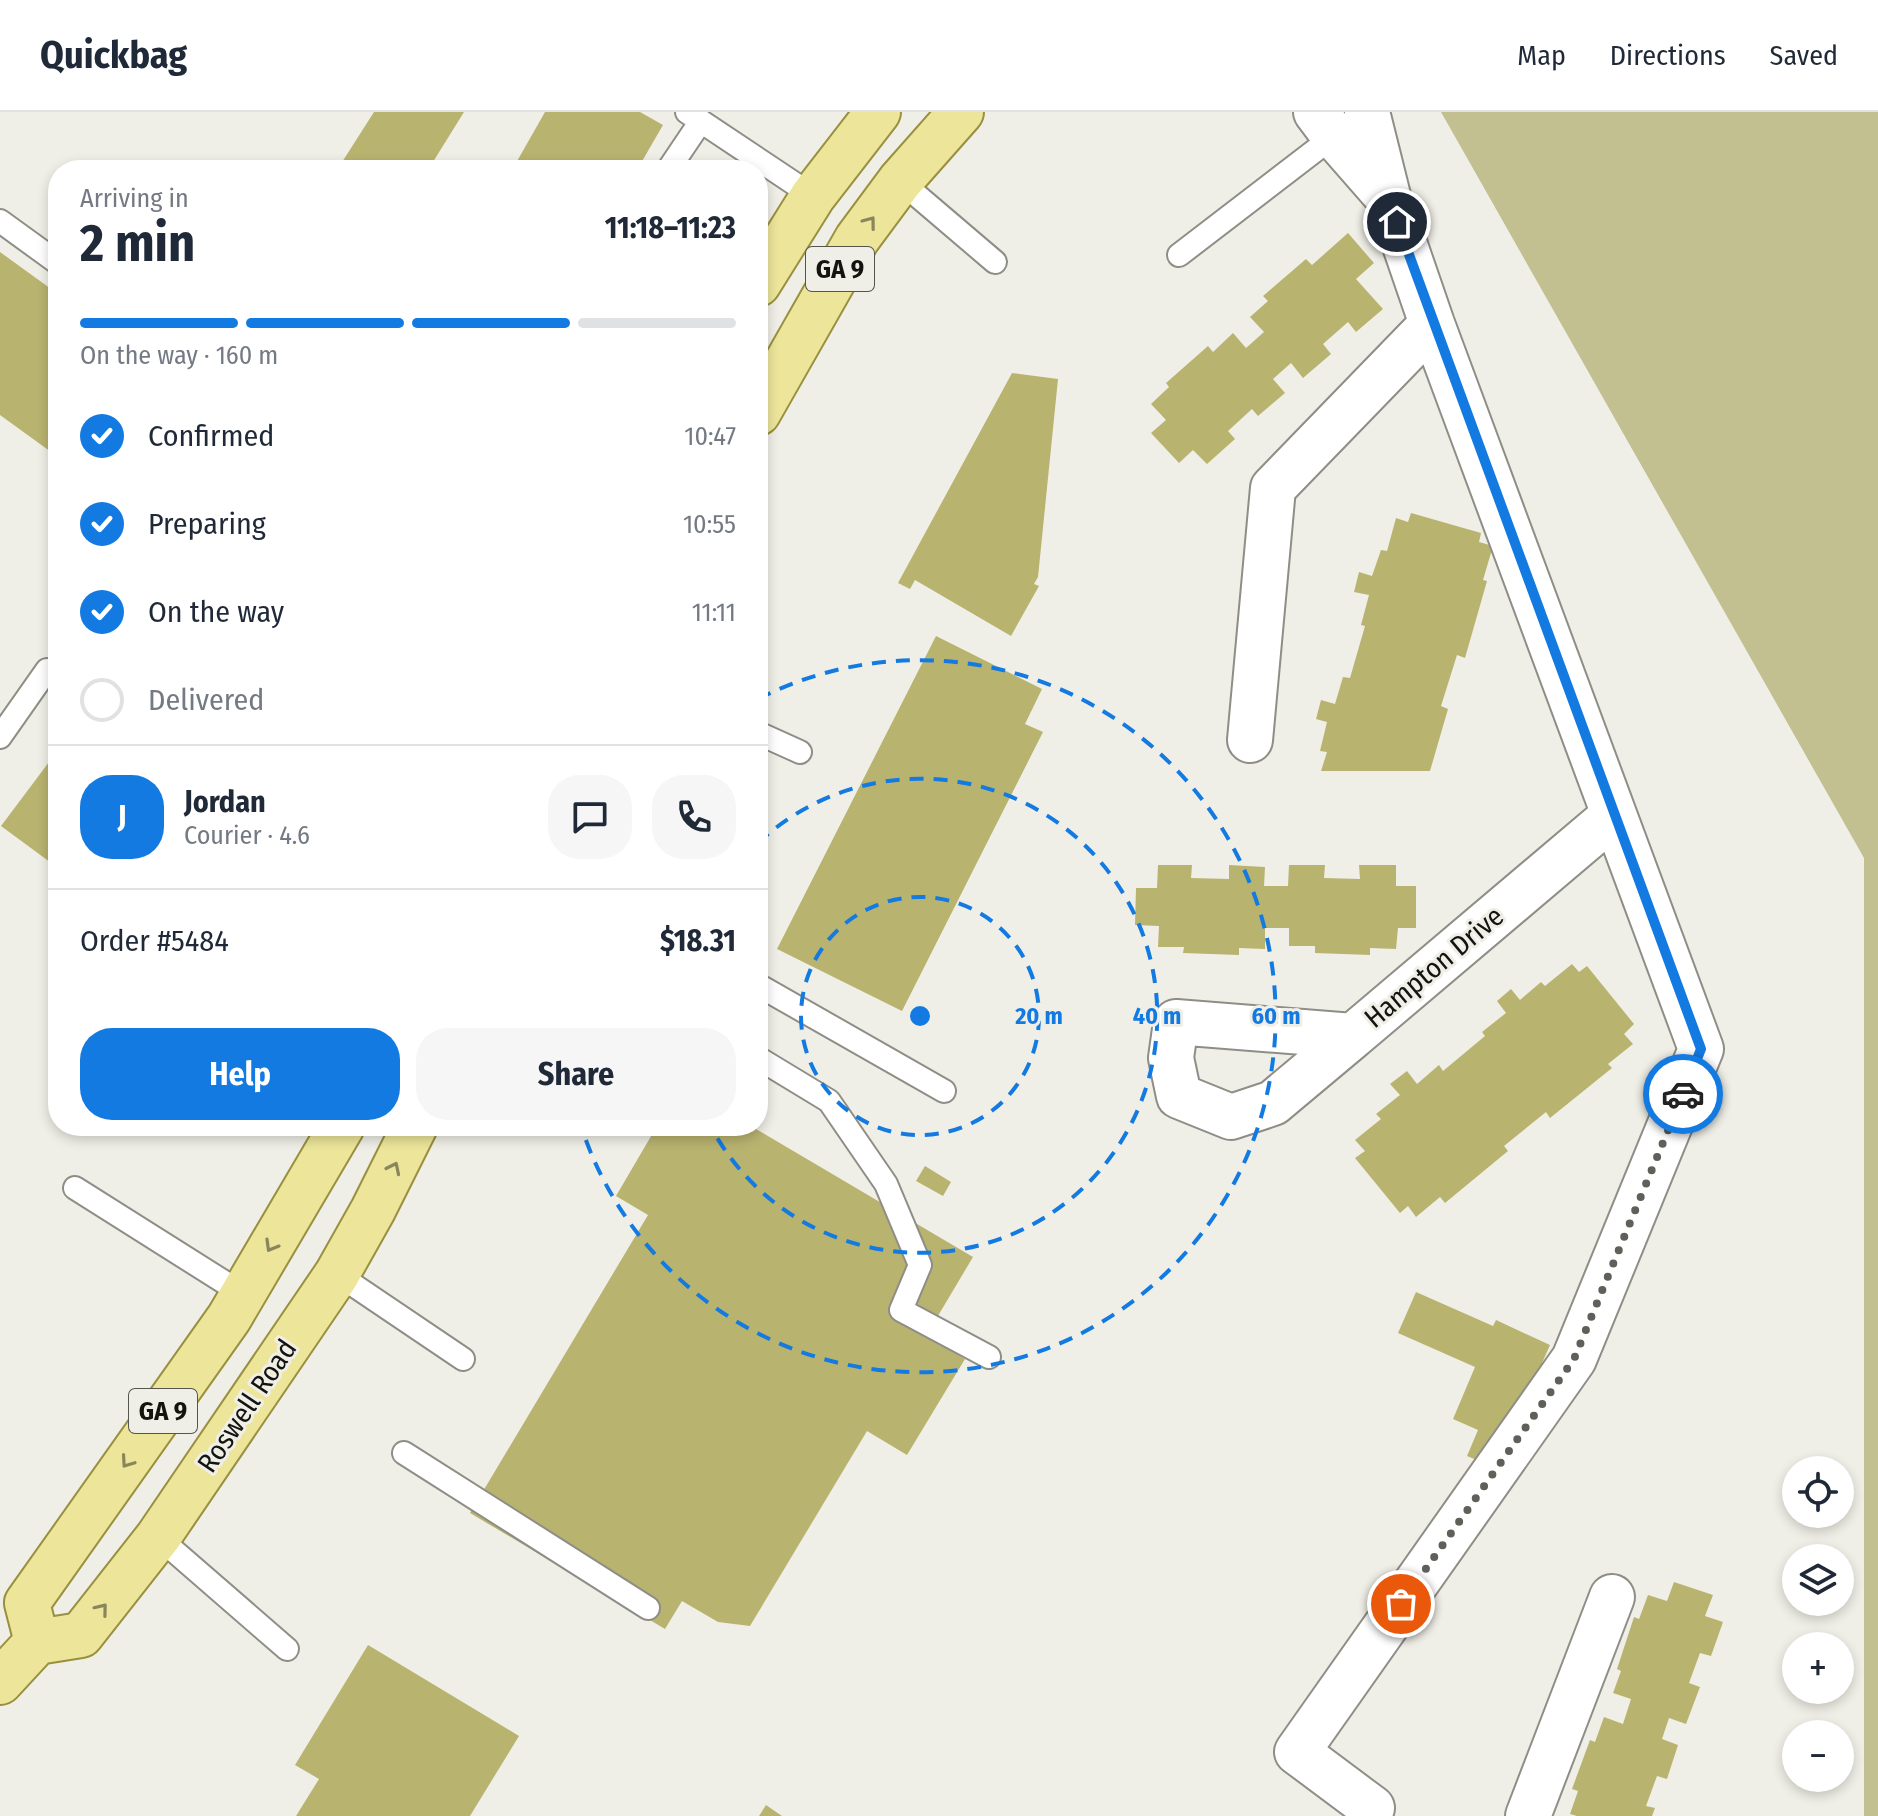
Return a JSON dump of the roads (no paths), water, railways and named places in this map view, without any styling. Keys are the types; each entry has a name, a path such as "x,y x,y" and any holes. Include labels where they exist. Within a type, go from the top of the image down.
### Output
{"main road":[{"name":"GA 9","path":"768,268 813,196 878,112"},
{"name":"GA 9","path":"768,395 857,239 900,181 961,112"},
{"name":"GA 9","path":"37,1642 27,1603 229,1318 336,1136"},
{"name":"Roswell Road","path":"37,1642 81,1635 158,1537 337,1274 410,1136"},
{"path":"0,1682 37,1642"}],"street":[{"path":"1339,120 1388,196 1432,324 1701,1049 1574,1359 1297,1752 1378,1813"},
{"path":"1250,740 1273,488 1432,324"},
{"name":"Hampton Drive","path":"1353,1036 1176,1022 1171,1058 1179,1096 1231,1117 1273,1103 1353,1036 1614,815"},
{"path":"1528,1816 1612,1597"}],"lane":[{"path":"673,160 694,117 759,160"},
{"path":"1179,255 1339,120"},
{"path":"768,166 813,196"},
{"path":"900,181 995,262"},
{"path":"0,221 48,256"},
{"path":"0,737 48,671"},
{"path":"768,738 800,752"},
{"path":"768,991 944,1091"},
{"path":"768,1064 829,1101 886,1184 920,1265 901,1310 989,1357"},
{"path":"75,1188 243,1294"},
{"path":"337,1274 463,1359"},
{"path":"404,1453 648,1608"},
{"path":"158,1537 287,1649"}]}
